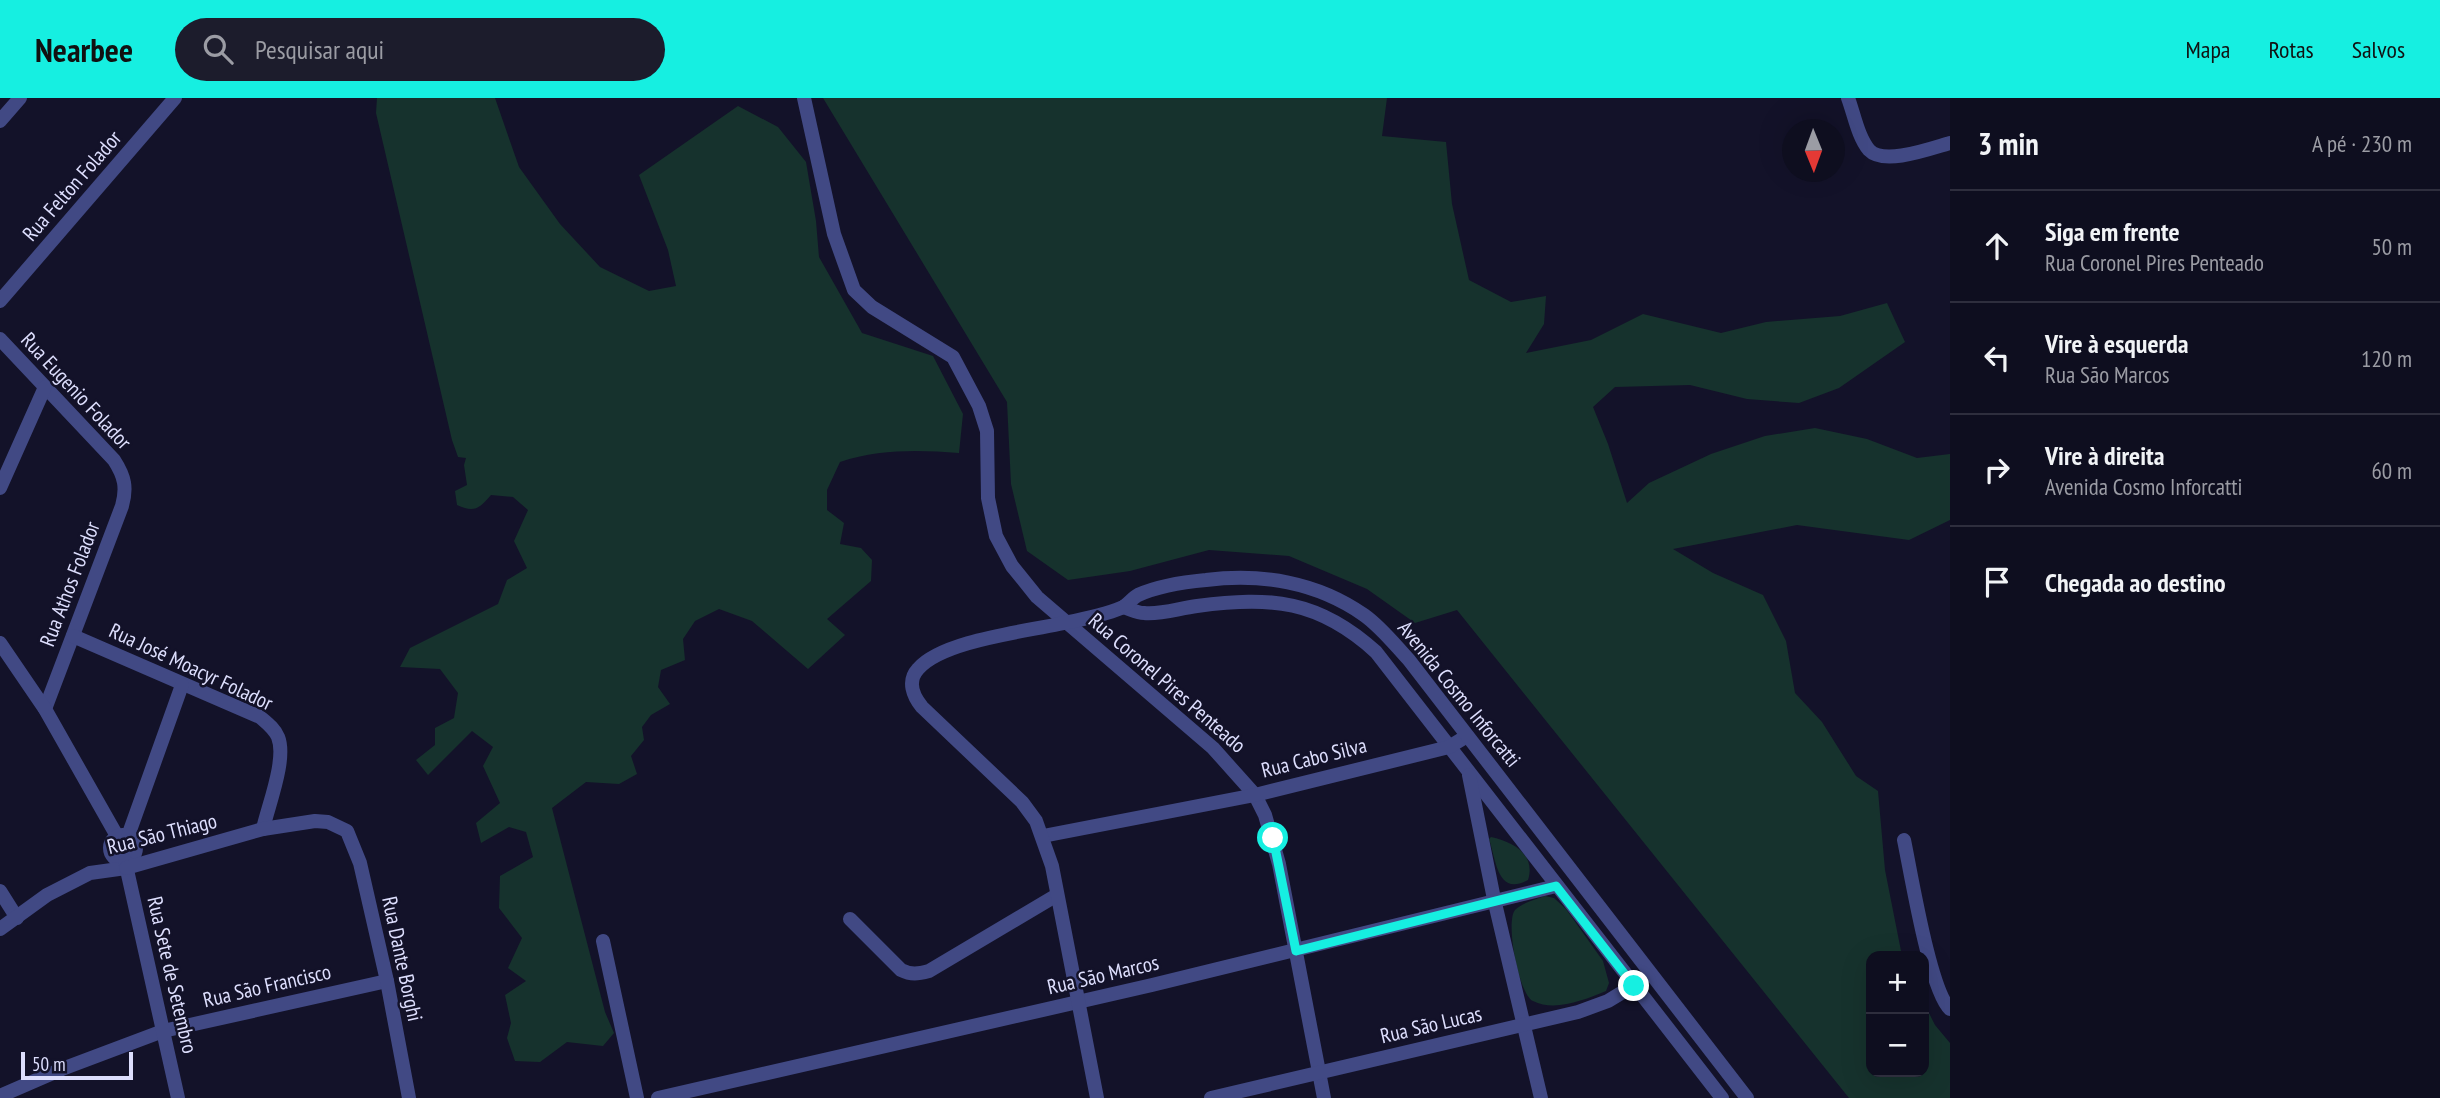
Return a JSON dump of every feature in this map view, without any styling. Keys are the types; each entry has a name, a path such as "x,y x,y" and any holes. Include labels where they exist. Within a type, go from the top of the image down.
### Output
{"street":[{"path":"0,121 20,98"},
{"name":"Rua Felton Folador","path":"0,301 175,98"},
{"name":"Rua Coronel Pires Penteado","path":"804,98 834,234 854,290 872,307 953,358 979,406 987,431 988,498 996,536 1012,566 1038,597 1213,748 1255,795 1273,838 1324,1098"},
{"path":"1848,98 1868,149 1881,156 1892,157 1950,143"},
{"name":"Rua Eugenio Folador","path":"0,339 114,460 121,472"},
{"path":"0,488 45,387"},
{"name":"Rua Athos Folador","path":"45,709 122,506 126,492 121,472"},
{"name":"Avenida Cosmo Inforcatti","path":"1123,607 1137,595 1185,582 1275,579 1305,587 1364,615 1409,660 1746,1098"},
{"name":"Avenida Cosmo Inforcatti","path":"1123,607 1144,614 1258,600 1288,603 1325,617 1356,634 1376,652 1722,1098"},
{"path":"1097,1098 1052,866 1043,836 1036,821 1022,803 922,707 913,692 913,678 925,663 956,647 1067,623 1123,607"},
{"name":"Rua José Moacyr Folador","path":"73,636 260,717 271,726 280,745 264,829"},
{"path":"0,643 45,709 123,836 136,844 134,855 125,865 110,852 113,840 123,836 182,685"},
{"name":"Rua Cabo Silva","path":"1043,836 1255,795 1449,747 1468,736"},
{"path":"1468,771 1494,900 1541,1098"},
{"name":"Rua São Thiago","path":"0,929 47,895 90,873 264,829 315,821 328,822 347,831"},
{"name":"Rua Dante Borghi","path":"347,831 360,863 387,981 409,1098"},
{"path":"1904,840 1935,982 1950,1009"},
{"name":"Rua Sete de Setembro","path":"125,865 178,1098"},
{"name":"Rua São Marcos","path":"658,1098 1296,951 1556,886"},
{"path":"0,891 17,918"},
{"path":"850,919 901,970 909,974 919,974 929,971 1057,895"},
{"path":"603,941 637,1098"},
{"name":"Rua São Lucas","path":"1211,1098 1578,1012 1608,1001 1652,974"},
{"name":"Rua São Francisco","path":"0,1096 163,1031 387,981"}],"green space":[{"path":"377,98 495,98 519,167 560,224 600,267 649,291 676,286 668,250 639,175 738,106 778,127 806,162 819,257 862,333 933,356 963,414 959,453 899,452 840,462 827,490 827,510 844,523 840,544 861,548 872,560 871,581 827,619 845,635 808,669 752,621 719,609 695,621 683,639 685,660 661,670 658,687 670,704 651,715 642,727 644,740 631,756 637,774 619,784 586,782 552,808 605,1012 614,1033 603,1046 567,1042 540,1062 515,1061 507,1038 511,1023 505,995 526,981 508,968 522,938 499,908 500,876 533,857 526,832 509,827 481,843 476,823 500,803 483,766 493,747 472,731 428,775 416,760 435,745 435,728 454,718 458,693 440,669 400,667 410,648 498,604 507,580 527,568 514,541 528,510 513,497 491,495 476,508 468,509 457,505 455,491 467,485 464,465 466,458 458,457 452,440 376,113"},
{"path":"823,98 1387,98 1382,136 1446,142 1452,204 1469,280 1511,302 1546,296 1544,324 1526,353 1591,340 1643,314 1721,333 1766,322 1840,316 1887,303 1905,342 1839,388 1799,403 1747,399 1690,385 1615,387 1593,407 1627,503 1649,483 1711,454 1765,436 1815,428 1867,439 1917,458 1950,454 1950,520 1909,540 1797,525 1673,549 1713,573 1763,595 1786,641 1795,693 1822,722 1856,776 1878,791 1885,870 1901,951 1866,951 1866,1077 1929,1077 1929,1013 1950,1043 1950,1098 1849,1098 1457,610 1415,623 1367,589 1289,556 1209,550 1130,571 1068,580 1027,551 1011,484 1007,402"},
{"path":"1491,837 1508,842 1521,851 1529,863 1528,880 1510,884 1504,880 1496,865 1489,839"},
{"path":"1545,896 1554,898 1566,909 1603,961 1609,983 1606,991 1560,1005 1542,1004 1528,996 1515,958 1512,917 1521,905"}],"route":[{"path":"1273,838 1296,951 1556,886 1634,986"}]}
